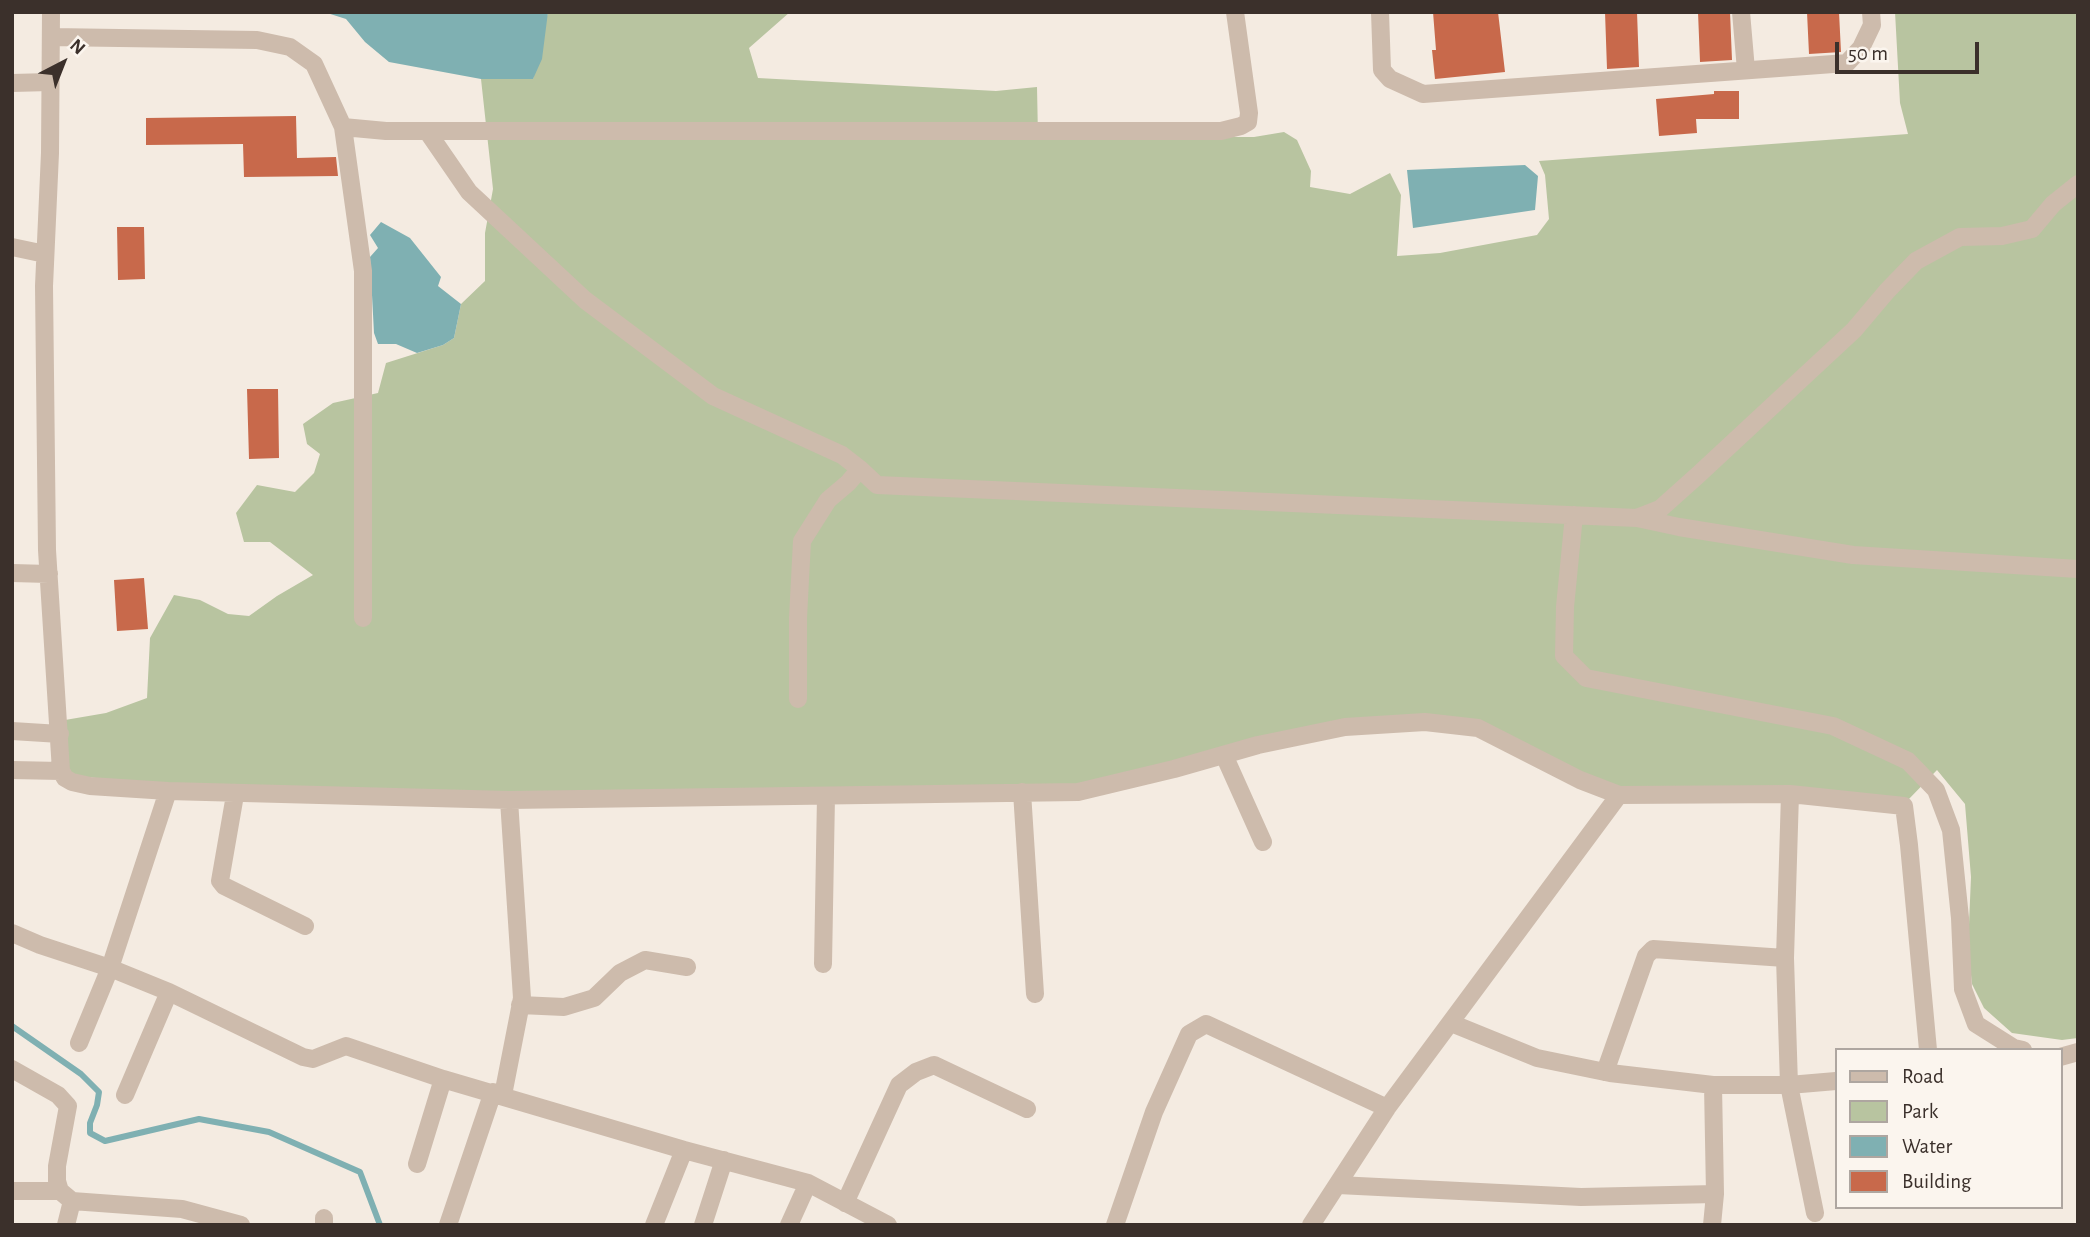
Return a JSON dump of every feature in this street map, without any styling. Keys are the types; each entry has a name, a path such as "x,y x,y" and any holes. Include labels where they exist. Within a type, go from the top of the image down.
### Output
{"street":[{"path":"51,12 44,286 49,573 61,771 65,778 72,782 167,792 235,795 509,800 1078,792 1258,745 1345,727 1425,722 1478,728 1580,780 1619,795 1790,794 1904,806 1928,1048"},
{"path":"343,127 386,131 1221,131 1241,127 1248,122 1250,113 1235,12"},
{"path":"1380,12 1382,70 1390,79 1423,94 1847,63 1861,48 1872,25 1871,12"},
{"path":"1741,12 1746,70"},
{"path":"51,37 257,40 290,47 314,64 343,127 363,271 363,618"},
{"path":"12,83 50,82"},
{"path":"427,131 469,192 585,300 713,396 842,455 877,485 1637,518 1853,555 2078,569"},
{"path":"1637,518 1660,509 1698,475 1854,330 1916,261 1960,237 2002,236 2032,229 2053,204 2078,184"},
{"path":"12,247 45,254"},
{"path":"798,699 797,618 802,541 828,499 860,469"},
{"path":"1574,515 1565,607 1564,656 1586,678 1833,726 1908,761 1936,790 1951,830 1960,918 1963,989 1976,1024 2014,1048"},
{"path":"12,573 49,573"},
{"path":"12,731 60,734"},
{"path":"1224,755 1263,842"},
{"path":"12,770 61,771"},
{"path":"79,1043 110,968 167,792"},
{"path":"1022,792 1035,994"},
{"path":"1790,794 1785,958 1789,1085 1815,1213"},
{"path":"235,795 220,881 224,886 305,926"},
{"path":"1311,1225 1387,1108 1619,795"},
{"path":"823,964 826,796"},
{"path":"448,1225 498,1094 520,1005 521,984 509,800"},
{"path":"12,933 169,992 303,1057 313,1059 346,1046 443,1079 807,1184 888,1225"},
{"path":"1605,1072 1646,956 1653,950 1785,958"},
{"path":"520,1005 564,1007 594,998 620,973 645,960 687,967"},
{"path":"125,1095 169,992"},
{"path":"1451,1023 1525,1055 1605,1072 1713,1085 1789,1085 1834,1081"},
{"path":"1115,1225 1154,1112 1184,1045 1189,1034 1206,1024 1387,1108"},
{"path":"845,1203 899,1086 916,1072 934,1065 1027,1109"},
{"path":"12,1069 63,1099 68,1106 57,1166 66,1196 66,1225"},
{"path":"417,1164 443,1079"},
{"path":"1712,1225 1715,1194 1713,1085"},
{"path":"654,1225 684,1150"},
{"path":"703,1225 724,1160"},
{"path":"789,1225 807,1184"},
{"path":"1338,1185 1581,1197 1715,1194"},
{"path":"12,1191 182,1209 241,1225"}],"green space":[{"path":"548,12 790,12 749,48 758,78 996,91 1037,87 1038,137 1254,137 1284,132 1297,140 1311,171 1310,187 1350,194 1390,173 1401,195 1397,256 1440,253 1537,235 1549,219 1545,175 1539,161 1908,134 1900,103 1895,12 2078,12 2078,1038 2062,1040 2012,1033 1984,1008 1972,984 1968,948 1971,877 1965,804 1937,770 1908,800 1620,789 1425,715 1076,785 505,793 170,785 75,776 68,769 65,720 106,713 147,698 150,638 174,595 200,600 228,614 249,616 313,575 270,542 244,542 236,513 257,485 295,492 314,473 320,454 307,444 303,424 333,403 378,393 386,363 443,345 454,338 461,304 485,281 485,233 493,189 481,79 533,79"}],"water":[{"path":"324,12 548,12 542,59 533,79 481,79 389,62 365,42 346,19"},
{"path":"1525,165 1538,176 1535,210 1413,228 1407,170"},
{"path":"381,222 410,238 441,277 438,286 461,304 454,338 443,345 417,353 396,344 378,344 374,333 370,257 378,248 370,235"}],"building":[{"path":"1433,12 1498,12 1505,72 1435,79 1432,50 1436,50"},
{"path":"1605,12 1637,12 1639,67 1607,69"},
{"path":"1698,12 1730,12 1732,60 1700,62"},
{"path":"1807,12 1839,12 1841,52 1809,54"},
{"path":"1714,91 1739,91 1739,119 1696,119 1697,133 1659,136 1656,99 1714,94"},
{"path":"296,116 297,158 336,157 338,176 244,177 243,144 146,145 146,118"},
{"path":"117,227 144,227 145,279 118,280"},
{"path":"247,389 278,389 279,458 249,459"},
{"path":"144,578 148,629 117,631 114,580"}],"waterway":[{"path":"12,1026 81,1074 99,1092 90,1123 90,1133 105,1141 199,1119 269,1132 360,1172 380,1225"}]}
